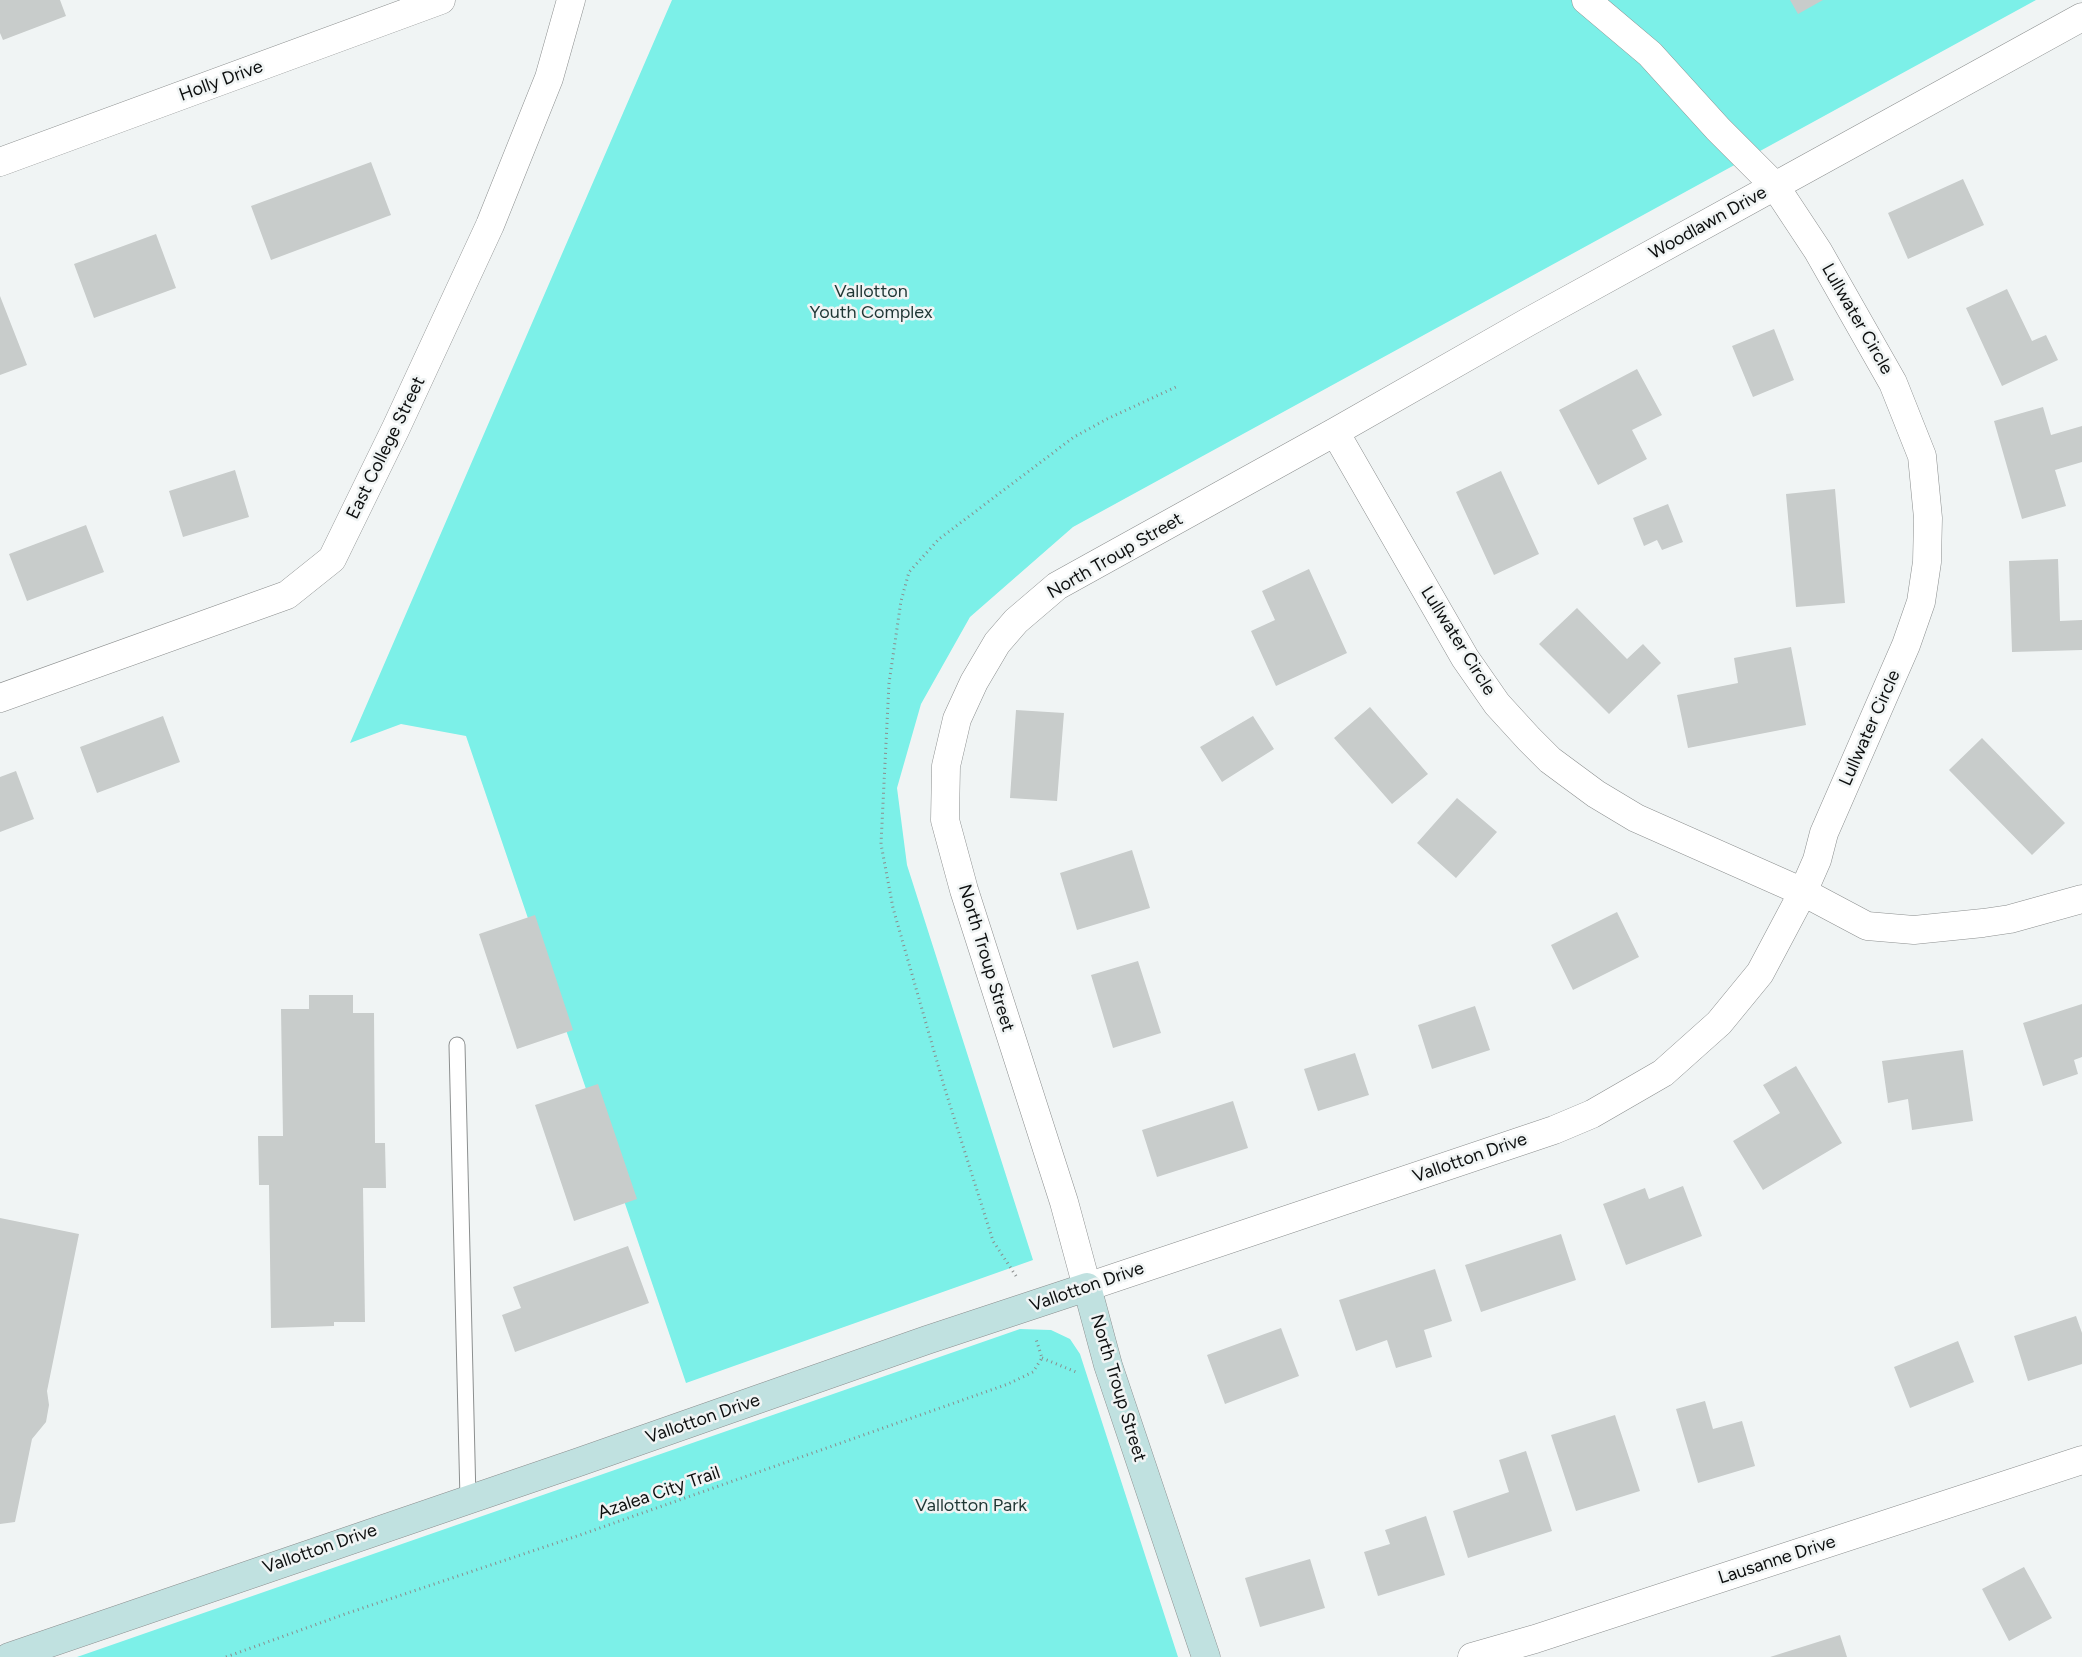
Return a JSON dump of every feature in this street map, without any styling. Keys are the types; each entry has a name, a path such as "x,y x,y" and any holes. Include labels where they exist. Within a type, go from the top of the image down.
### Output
{"street":[{"name":"Holly Drive","path":"0,162 441,0"},
{"name":"East College Street","path":"0,698 287,595 332,559 396,428 490,225 549,78 571,0"},
{"name":"Lullwater Circle","path":"1335,432 1465,658 1497,704 1550,760 1596,794 1636,818 1803,892 1816,860 1824,833 1906,645 1921,602 1927,562 1928,518 1922,456 1894,383 1818,251 1775,186 1718,129 1650,54 1586,0"},
{"name":"Woodlawn Drive","path":"1335,432 1537,317 2082,17"},
{"name":"North Troup Street","path":"1206,1657 1108,1365 1064,1202 964,890 945,820 946,766 957,719 974,682 997,643 1016,621 1057,586 1335,432"},
{"path":"1803,892 1867,926 1914,930 2010,919 2082,898"},
{"name":"Vallotton Drive","path":"9,1657 1087,1287 1554,1130 1592,1114 1663,1073 1719,1023 1760,973 1803,892"},
{"name":"Lausanne Drive","path":"1472,1657 1544,1636 2082,1460"}],"lane":[{"path":"457,1045 468,1499"}],"path":[{"name":"Azalea City Trail","path":"226,1657 1008,1384 1033,1372 1042,1358 1026,1308"}],"green space":[{"name":"Vallotton Youth Complex","path":"672,0 2036,0 1073,527 970,617 921,704 897,788 907,865 1033,1260 686,1383 466,736 401,724 350,743"},
{"name":"Vallotton Park","path":"1020,1329 1051,1330 1070,1339 1080,1354 1178,1657 77,1657"}],"building":[{"path":"0,0 60,0 66,16 3,40 0,33"},
{"path":"1790,0 1823,0 1798,14"},
{"path":"371,162 391,215 271,260 251,206"},
{"path":"1963,179 1984,225 1908,259 1888,213"},
{"path":"156,234 176,288 94,318 74,264"},
{"path":"2007,289 2032,341 2046,335 2058,360 2002,386 1966,308"},
{"path":"0,296 27,365 0,375"},
{"path":"1774,329 1794,380 1753,397 1732,346"},
{"path":"1637,369 1662,415 1632,430 1647,459 1598,485 1559,410"},
{"path":"2043,407 2051,435 2082,426 2082,462 2055,470 2066,506 2022,519 1994,421"},
{"path":"235,470 249,517 183,537 169,491"},
{"path":"1501,471 1539,554 1494,575 1456,492"},
{"path":"1835,489 1845,603 1796,607 1786,494"},
{"path":"1668,504 1683,542 1662,550 1657,540 1644,546 1633,518"},
{"path":"86,525 104,572 27,601 9,554"},
{"path":"2058,559 2060,621 2082,620 2082,650 2012,652 2009,561"},
{"path":"1309,569 1347,653 1276,686 1251,631 1275,620 1262,591"},
{"path":"1577,608 1627,659 1643,644 1661,663 1609,714 1539,644"},
{"path":"1791,647 1806,725 1688,748 1677,695 1738,683 1734,658"},
{"path":"1370,707 1428,774 1392,804 1334,738"},
{"path":"1016,710 1064,713 1057,801 1010,798"},
{"path":"163,716 180,762 97,793 80,747"},
{"path":"1253,716 1274,749 1222,782 1200,747"},
{"path":"1982,738 2065,823 2032,855 1949,770"},
{"path":"16,771 34,819 0,832 0,777"},
{"path":"1457,798 1497,832 1456,878 1417,843"},
{"path":"1132,850 1150,908 1077,930 1060,873"},
{"path":"1617,912 1639,957 1573,990 1551,945"},
{"path":"535,915 573,1030 517,1049 479,934"},
{"path":"1138,961 1161,1033 1113,1048 1091,975"},
{"path":"309,995 353,995 353,1013 374,1013 375,1143 385,1143 386,1188 363,1188 365,1322 334,1322 334,1326 271,1328 269,1185 259,1185 258,1136 283,1136 281,1009 309,1009"},
{"path":"2082,1004 2082,1057 2074,1060 2078,1074 2043,1086 2023,1023"},
{"path":"1475,1006 1490,1050 1432,1069 1418,1025"},
{"path":"1963,1050 1973,1121 1912,1130 1908,1099 1888,1103 1882,1061"},
{"path":"1355,1053 1369,1095 1318,1111 1304,1069"},
{"path":"1796,1066 1842,1143 1763,1190 1733,1141 1780,1113 1763,1085"},
{"path":"598,1084 637,1199 574,1221 535,1105"},
{"path":"1233,1101 1248,1148 1157,1177 1142,1130"},
{"path":"1683,1186 1702,1236 1626,1265 1603,1204 1645,1188 1649,1199"},
{"path":"0,1218 79,1234 47,1391 49,1405 46,1422 32,1439 15,1522 0,1524"},
{"path":"1561,1234 1576,1280 1481,1312 1465,1265"},
{"path":"628,1246 649,1303 515,1352 502,1315 521,1308 513,1287"},
{"path":"1435,1269 1452,1321 1424,1330 1432,1357 1396,1368 1387,1340 1356,1351 1339,1300"},
{"path":"2076,1316 2082,1333 2082,1364 2028,1381 2014,1336"},
{"path":"1281,1328 1299,1376 1225,1404 1207,1355"},
{"path":"1958,1341 1974,1382 1910,1408 1894,1367"},
{"path":"1705,1401 1713,1429 1742,1421 1755,1466 1698,1483 1676,1409"},
{"path":"1615,1415 1640,1491 1576,1511 1551,1435"},
{"path":"1526,1451 1552,1531 1468,1558 1453,1511 1509,1492 1499,1460"},
{"path":"1426,1516 1445,1575 1378,1596 1364,1552 1390,1544 1385,1530"},
{"path":"1310,1559 1325,1608 1260,1627 1245,1578"},
{"path":"2024,1567 2052,1618 2009,1641 1982,1589"},
{"path":"1840,1635 1847,1657 1770,1657"}]}
